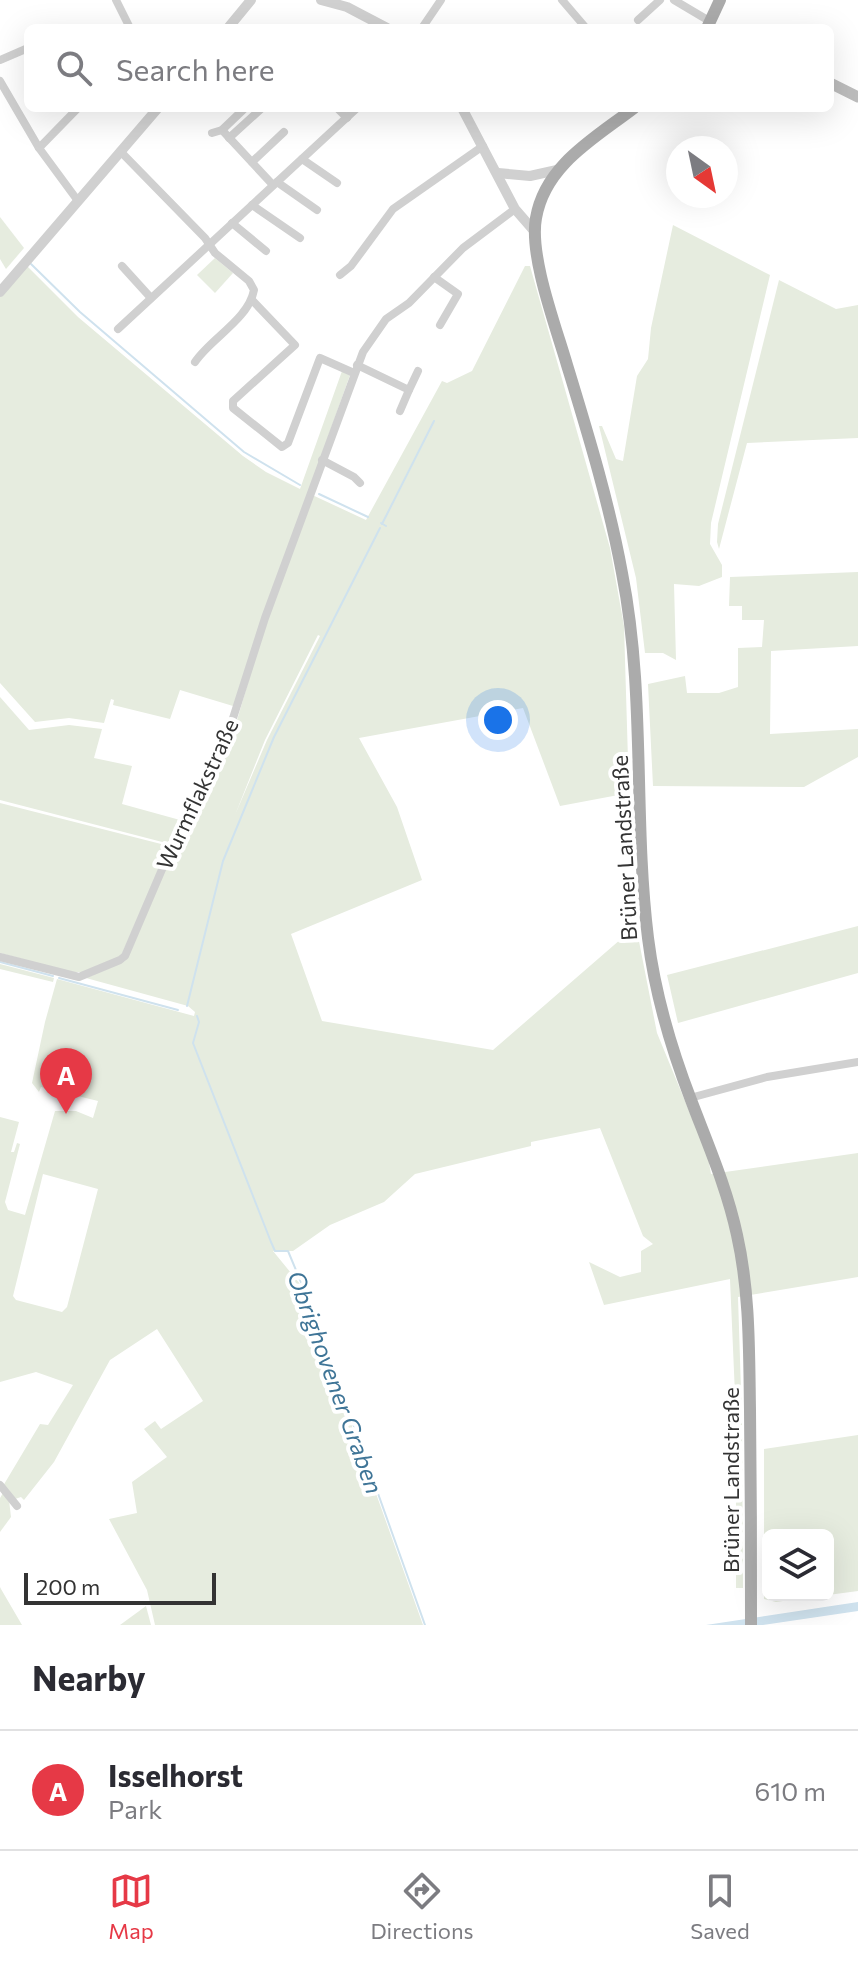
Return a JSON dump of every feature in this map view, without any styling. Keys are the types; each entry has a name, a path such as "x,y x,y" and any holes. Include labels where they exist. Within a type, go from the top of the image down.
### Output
{"main road":[{"path":"714,24 720,0"},
{"path":"834,85 858,97"},
{"name":"Brüner Landstraße","path":"629,112 570,156 557,170 545,189 536,215 535,232 553,317 604,489 623,576 636,682 648,940 663,1016 728,1199 746,1285 749,1324 751,1619"}],"street":[{"path":"116,0 128,24"},
{"path":"231,24 251,0"},
{"path":"321,0 347,7 379,24"},
{"path":"425,24 441,0"},
{"path":"562,0 583,24"},
{"path":"638,20 660,0"},
{"path":"674,0 711,24"},
{"path":"0,60 24,50"},
{"path":"0,81 39,148 78,201"},
{"path":"39,148 74,112"},
{"path":"0,292 154,112"},
{"path":"212,133 222,130 241,112"},
{"path":"229,138 258,112"},
{"path":"341,112 347,118"},
{"path":"118,329 353,112"},
{"path":"464,112 515,209 535,232"},
{"path":"222,130 275,183 317,210"},
{"path":"252,162 284,132"},
{"path":"340,275 351,266 393,209 483,146"},
{"path":"120,151 210,244 215,253 249,281 254,290 252,300 239,316 204,348 195,362"},
{"path":"302,159 337,183"},
{"path":"498,173 530,176 557,170"},
{"path":"252,205 300,238"},
{"path":"515,209 536,215"},
{"name":"Wurmflakstraße","path":"0,957 79,977 125,956 184,818 227,737 265,618 356,369 379,326 409,303 463,248 515,209"},
{"path":"232,223 266,251"},
{"path":"122,266 151,298"},
{"path":"434,277 458,294 440,325"},
{"path":"252,300 295,345 233,401 233,408 282,447 288,443 320,358 409,390"},
{"path":"400,411 418,371"},
{"path":"322,460 360,483"},
{"path":"690,1098 767,1077 858,1062"},
{"path":"0,1485 17,1506"}],"shaded area":[{"path":"0,217 24,248 6,269 0,259"},
{"path":"673,225 770,275 711,523 710,544 722,565 722,577 699,586 674,584 676,660 663,653 645,653 636,578 599,426 602,426 616,459 623,461 637,376 648,359 651,328"},
{"path":"215,258 233,273 215,293 197,275"},
{"path":"27,266 78,317 243,456 300,489 342,371 350,375 308,493 366,520 442,381 447,383 472,371 525,266 530,266 610,548 624,626 629,793 560,806 523,708 359,738 397,807 422,880 291,934 322,1021 493,1050 636,926 657,1033 708,1157 711,1174 858,1153 858,1277 738,1297 743,1588 736,1588 736,1418 730,1279 604,1305 589,1262 620,1277 641,1272 641,1251 653,1244 643,1236 600,1128 531,1142 531,1146 415,1174 384,1202 330,1225 293,1251 273,1251 300,1284 309,1306 423,1625 155,1625 147,1590 109,1519 137,1513 132,1482 167,1457 144,1429 155,1421 161,1429 203,1401 157,1329 110,1360 54,1462 24,1500 21,1497 15,1499 3,1486 40,1424 48,1425 73,1385 36,1372 0,1382 0,1117 19,1122 11,1152 14,1152 17,1143 20,1144 5,1202 8,1210 25,1215 55,1111 76,1111 93,1118 98,1101 41,1087 39,1092 32,1083 57,979 194,1016 195,1012 188,1006 86,978 125,961 190,813 235,727 250,676 233,706 180,690 170,719 113,705 114,700 111,699 104,723 69,718 35,722 0,683 0,297","holes":["318,635 267,740 235,815 265,740","43,1174 98,1189 67,1307 62,1312 16,1300 13,1296"]},
{"path":"779,280 836,309 858,305 858,438 747,443 719,549 718,524"},
{"path":"858,572 858,646 771,651 770,734 858,729 858,757 804,787 653,786 648,684 685,676 687,693 719,693 738,687 738,648 762,647 764,620 742,620 742,606 729,606 730,577"},
{"path":"0,697 29,730 69,725 102,729 94,758 132,766 122,804 180,820 170,844 0,800"},
{"path":"0,803 169,846 121,956 83,972 71,972 0,953"},
{"path":"858,926 858,973 678,1023 667,975"},
{"path":"0,964 54,978 53,982 0,969"},
{"path":"858,1435 858,1591 834,1594 834,1529 764,1529 764,1449"},
{"path":"3,1493 9,1500 11,1517 0,1532 0,1498"},
{"path":"1,1589 22,1625 0,1625"},
{"path":"146,1606 151,1625 120,1625"}],"water":[{"path":"858,1602 858,1611 763,1625 706,1625"}],"waterway":[{"path":"31,264 80,312 244,452 300,485"},
{"path":"382,524 434,421"},
{"path":"319,494 368,517"},
{"path":"381,523 386,526"},
{"path":"187,1006 223,861 274,737 380,528"},
{"name":"Obrighovener Graben","path":"0,962 53,976"},
{"name":"Obrighovener Graben","path":"59,978 178,1010"},
{"name":"Obrighovener Graben","path":"197,1016 199,1022 193,1043 275,1251 288,1251 311,1306 425,1625"}],"place":[{"name":"Isselhorst","path":"66,1114"}]}
